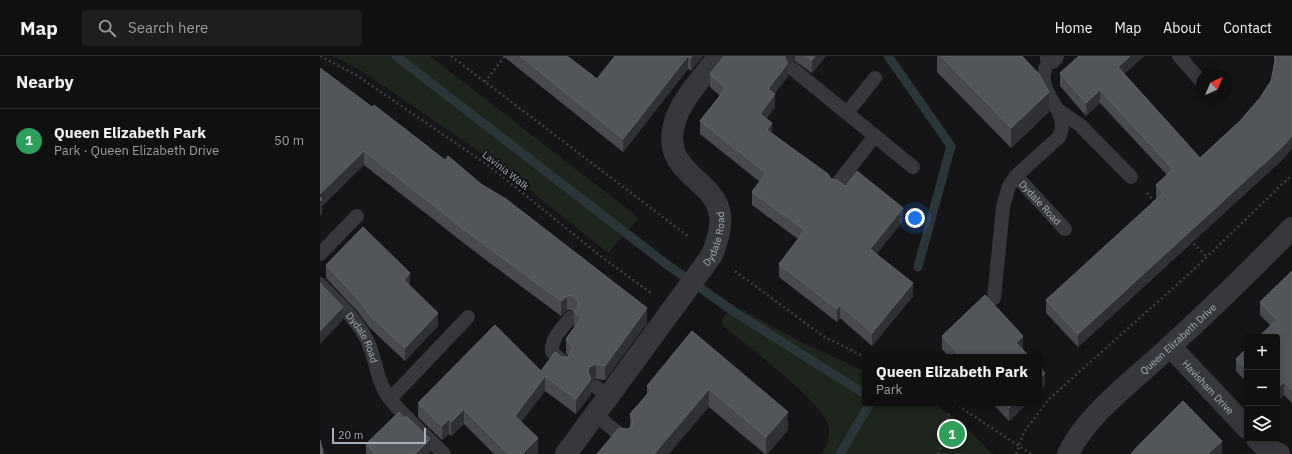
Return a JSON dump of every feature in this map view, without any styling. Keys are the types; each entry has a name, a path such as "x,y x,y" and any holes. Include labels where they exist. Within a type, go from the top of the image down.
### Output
{"street":[{"name":"Dydale Road","path":"566,454 596,415 603,392 672,310 712,255 718,238 720,224 719,211 712,197 683,168 675,154 672,133 678,114 684,103 719,56"},
{"name":"Queen Elizabeth Drive","path":"1068,454 1080,435 1103,408 1241,279 1292,228"},
{"name":"Havisham Drive","path":"1170,346 1244,425"}],"lane":[{"path":"1179,56 1196,75"},
{"name":"Dydale Road","path":"994,298 1003,207 1009,186 1016,176 1059,137 1063,129 1062,120 1049,95 1045,83 1045,70 1052,57"},
{"path":"793,69 913,167"},
{"path":"847,113 875,78"},
{"path":"1058,110 1080,125 1132,177"},
{"path":"836,185 875,136"},
{"name":"Dydale Road","path":"1016,176 1065,229"},
{"path":"320,254 358,216"},
{"name":"Dydale Road","path":"320,284 354,320 367,339 374,356 381,383 390,399 444,454"},
{"path":"390,399 468,317"},
{"path":"564,363 552,352 552,347 553,340 570,318"},
{"path":"596,415 625,439"}],"path":[{"name":"Lavinia Walk","path":"320,56 356,75 489,166 603,258 672,310"},
{"path":"451,56 712,255 823,336 862,356"},
{"path":"485,82 505,56"},
{"path":"1016,454 1024,432 1048,400 1206,257 1292,175"},
{"path":"1132,177 1158,205"},
{"path":"1185,234 1206,257"},
{"path":"938,454 952,406"},
{"path":"958,406 1031,454"}],"shaded area":[{"path":"333,56 430,56 639,218 608,253 493,161 360,70"},
{"path":"734,307 745,311 803,343 862,370 862,406 937,406 960,422 993,454 821,454 826,446 829,435 829,428 824,417 799,389 722,325 724,316"}],"building":[{"path":"520,56 567,56 597,79 615,56 688,56 623,139"},
{"path":"724,56 785,56 788,63 768,89 775,94 760,114 772,123 767,130 828,174 831,179 837,180 845,186 857,171 903,208 870,249 913,283 872,333 840,305 837,309 779,264 805,230 752,192 766,173 700,121 726,88 710,74"},
{"path":"806,56 815,56 812,60"},
{"path":"941,56 1022,56 1039,74 1049,92 1011,128"},
{"path":"1079,56 1130,56 1118,67 1200,158 1240,121 1260,98 1271,81 1275,56 1292,56 1292,136 1282,147 1078,334 1046,300 1163,193 1156,185 1173,169 1100,90 1086,103 1060,73"},
{"path":"320,68 372,107 374,105 445,160 448,156 481,184 506,199 647,308 605,366 596,364 589,367 588,372 591,379 576,399 545,376 515,416 538,438 522,454 509,454 464,409 451,422 449,419 442,426 418,403 495,325 541,371 555,352 562,357 567,357 570,354 572,347 566,339 582,317 574,312 578,306 578,301 571,295 567,296 561,301 470,234 364,151 320,194"},
{"path":"363,227 410,273 404,280 438,313 405,348 370,315 358,299 326,265"},
{"path":"1292,271 1292,390 1284,382 1280,386 1280,334 1261,334 1277,320 1260,302"},
{"path":"320,283 343,307 320,331"},
{"path":"985,295 1023,336 1016,343 1027,354 958,354 942,336"},
{"path":"692,331 788,412 766,437 709,389 654,454 597,454 619,428 628,429 632,426 633,419 630,414 651,390 647,386"},
{"path":"1244,351 1244,367 1236,359"},
{"path":"1183,401 1222,441 1208,454 1131,454 1138,446"},
{"path":"399,412 404,418 406,416 430,439 415,454 376,454 366,444"},
{"path":"320,440 323,451 323,454 320,454"}],"waterway":[{"path":"396,56 666,264 739,315 862,392"},
{"path":"888,56 951,146 918,267"},
{"path":"840,454 868,406"}],"place":[{"name":"Queen Elizabeth Park","path":"952,434"}]}
